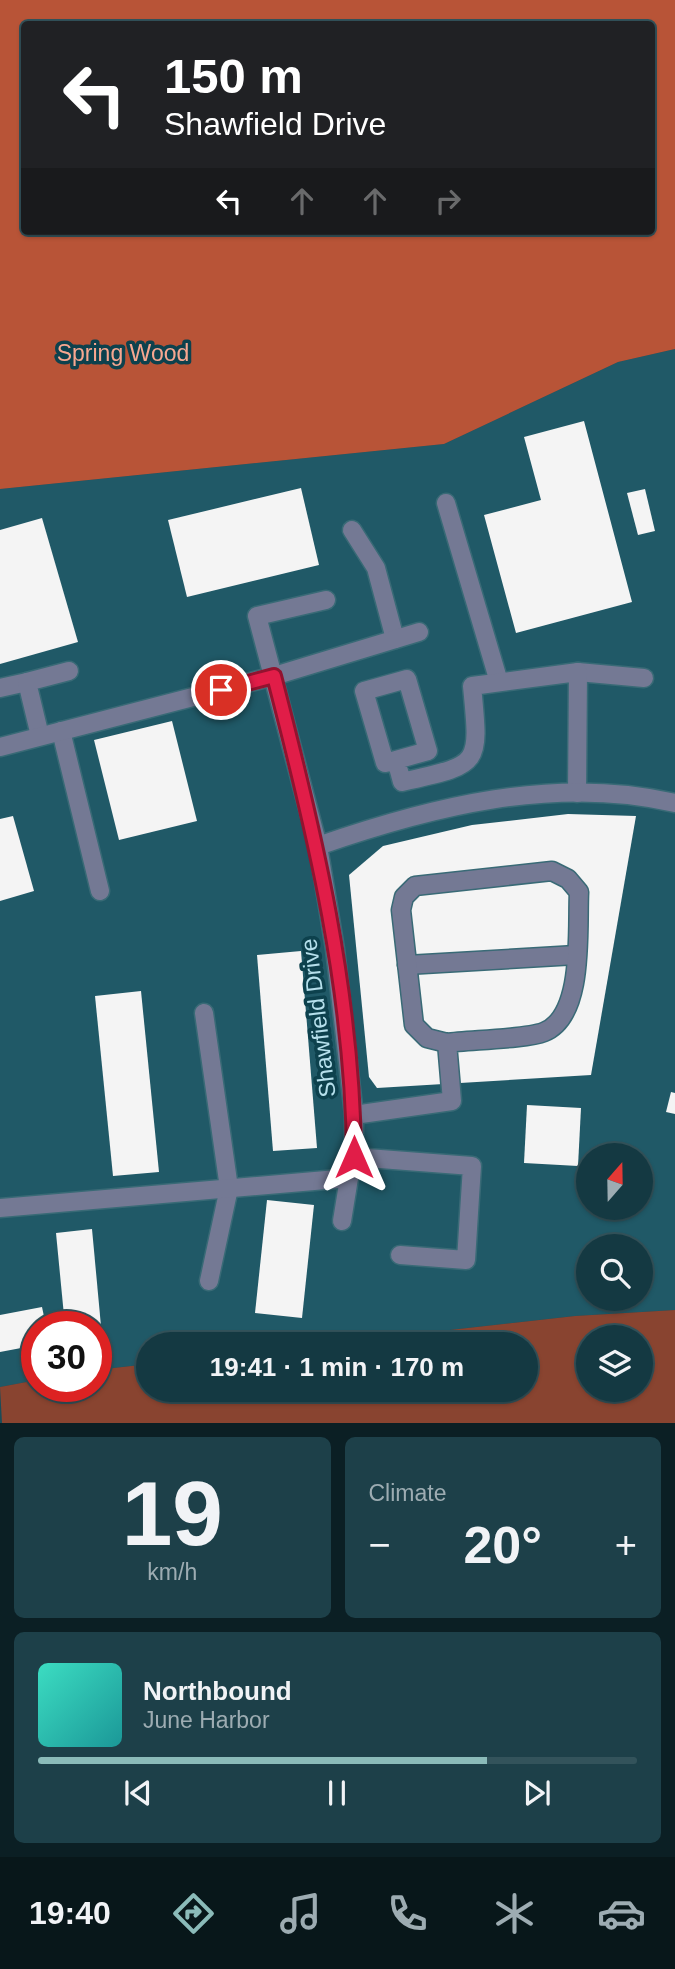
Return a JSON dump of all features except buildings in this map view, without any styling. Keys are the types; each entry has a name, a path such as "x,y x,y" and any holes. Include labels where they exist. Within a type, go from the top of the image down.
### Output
{"street":[{"path":"446,503 499,682"},
{"path":"352,530 376,568 395,639"},
{"name":"Shawfield Drive","path":"326,600 257,616 318,846 335,949 354,1115 354,1157 342,1221"},
{"path":"0,747 274,676 419,632"},
{"path":"0,688 69,671"},
{"path":"577,793 578,672"},
{"path":"396,760 402,782 456,769 466,763 475,744 472,686 578,672 644,678"},
{"path":"407,679 428,751 396,760 385,763 364,691 407,679"},
{"path":"27,682 40,736"},
{"path":"61,731 100,891"},
{"path":"318,846 401,818 483,800 577,793 675,803"},
{"path":"552,871 568,878 579,892 574,989 568,1008 544,1032 447,1042 427,1038 414,1025 407,965 401,910 404,897 415,886 552,871"},
{"path":"407,965 576,955"},
{"path":"204,1013 229,1188 209,1281"},
{"path":"354,1115 452,1101 447,1042"},
{"path":"354,1157 472,1166 466,1260 400,1255"},
{"path":"0,1208 349,1178"}],"shaded area":[{"path":"675,349 675,1310 575,1316 432,1332 136,1332 136,1365 112,1368 112,1311 21,1311 21,1383 0,1387 0,489 444,444 618,362"},
{"path":"675,1310 675,1423 2,1423 0,1387 21,1383 21,1402 112,1402 112,1368 136,1365 136,1402 538,1402 538,1332 432,1332 575,1316"}],"green space":[{"name":"Spring Wood","path":"0,0 675,0 675,349 618,362 444,444 0,489"}],"route":[{"path":"221,690 274,676 318,846 335,949 354,1115 354,1157"}]}
